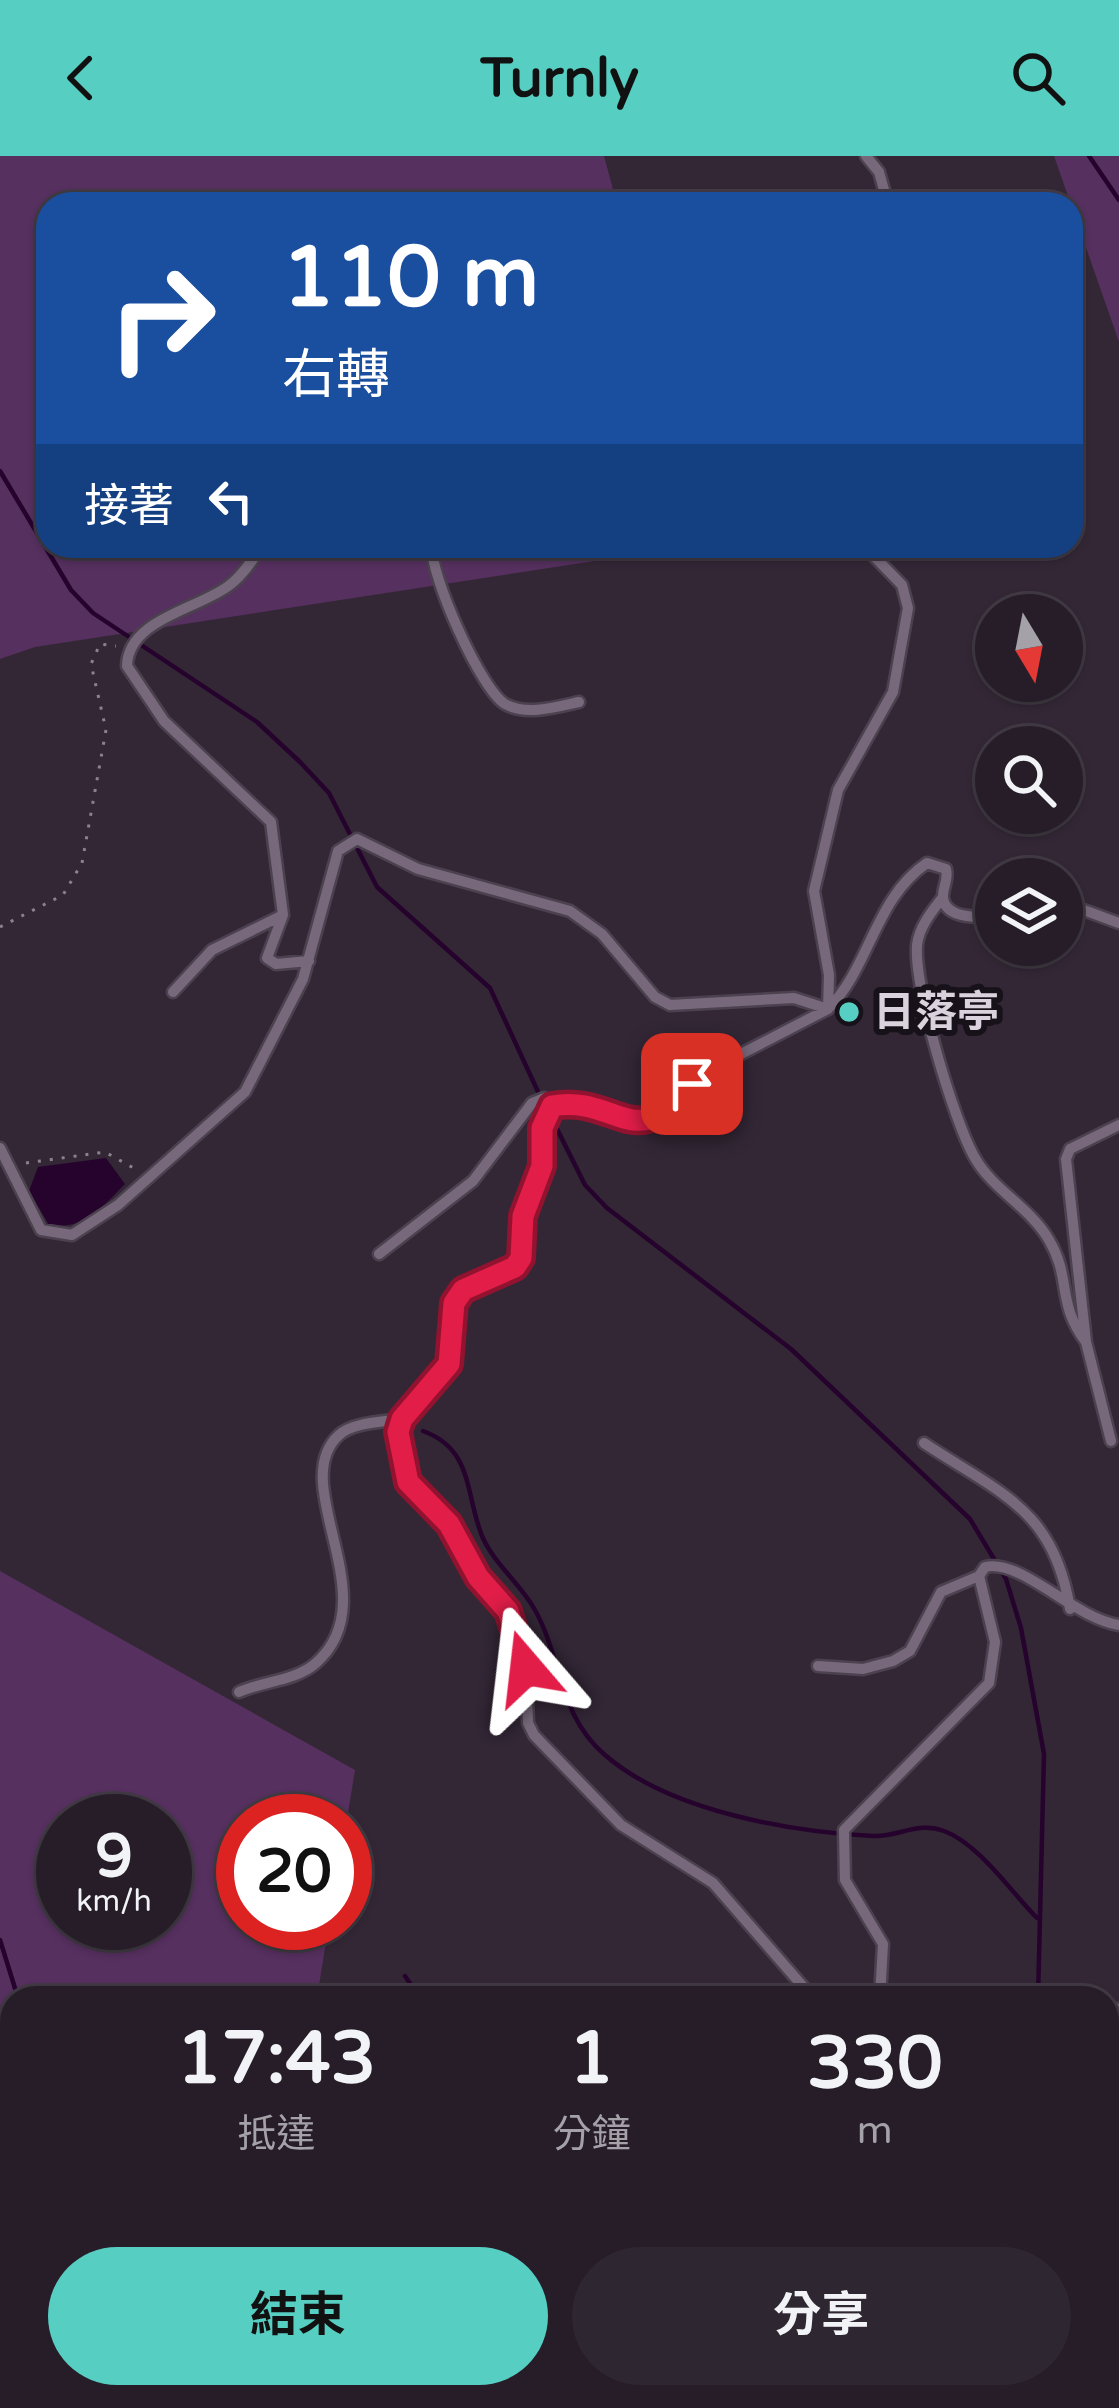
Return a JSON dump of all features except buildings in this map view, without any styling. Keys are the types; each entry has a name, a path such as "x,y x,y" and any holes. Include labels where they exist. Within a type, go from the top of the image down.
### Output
{"lane":[{"path":"866,156 879,172 885,192"},
{"path":"253,558 232,584 162,622 130,649 127,666 146,702 271,822 283,915 267,958 276,964 309,962"},
{"path":"435,558 443,595 492,694 513,708 529,710 579,702"},
{"path":"828,1009 829,974 814,891 834,801 885,713 906,628 902,585 876,558"},
{"path":"0,1148 41,1230 62,1237 85,1231 150,1178 244,1092 309,962 332,865 345,844 357,839 418,869 570,911 602,934 655,997 670,1005 794,998 828,1009"},
{"path":"552,1106 574,1104 649,1122 706,1072 828,1009 843,994 880,918 912,873 938,862 949,879 917,940 918,977 934,1042 974,1157 1025,1206 1049,1239 1063,1275 1066,1315 1086,1342"},
{"path":"943,897 957,912 975,917"},
{"path":"1083,910 1119,923"},
{"path":"173,992 212,950 283,915"},
{"path":"379,1255 490,1165 532,1103 544,1098 552,1106"},
{"path":"552,1106 542,1128 542,1166 523,1216 521,1258 515,1267 463,1290 454,1303 449,1364 402,1419 398,1448 408,1482 449,1524 478,1577 508,1611 526,1668 528,1723 534,1736 621,1825 713,1883 803,1986"},
{"path":"1111,1441 1086,1342 1066,1159 1070,1149 1119,1125"},
{"path":"238,1692 311,1668 339,1635 343,1572 326,1512 328,1463 340,1434 402,1419"},
{"path":"924,1443 1015,1503 1044,1532 1058,1552 1070,1609"},
{"path":"818,1666 863,1669 893,1661 910,1651 941,1592 979,1576 985,1568 1007,1566 1070,1609 1119,1625"},
{"path":"881,1986 884,1944 845,1880 844,1831 989,1683 995,1642 979,1576"}],"path":[{"path":"0,927 63,896 82,863 106,730 91,664 100,644 130,649"},
{"path":"6,1164 105,1153 150,1178"}],"shaded area":[{"path":"0,156 604,156 614,192 36,192 36,558 614,558 35,647 0,659"},
{"path":"1054,156 1119,156 1119,342 1083,239 1083,192 1067,192"},
{"path":"106,1158 125,1184 83,1221 49,1225 29,1191 38,1167"},
{"path":"0,1571 355,1770 351,1794 216,1794 216,1950 325,1950 319,1986 0,1986"}],"waterway":[{"path":"1089,156 1119,200"},
{"path":"0,471 36,531"},
{"path":"52,558 71,590 93,613 257,722 329,793 377,887 490,988 540,1096"},
{"path":"551,1117 585,1185 607,1208 791,1349 970,1519 1006,1579 1021,1628 1044,1754 1038,1986"},
{"path":"423,1431 439,1439 459,1461 482,1536 535,1610 578,1723 605,1755 662,1791 732,1815 806,1830 873,1836 926,1828 944,1831 982,1857 1037,1918"},
{"path":"0,1940 14,1986"},
{"path":"405,1976 412,1986"}],"place":[{"name":"日落亭","path":"849,1012"}],"route":[{"path":"526,1668 508,1611 478,1577 449,1524 408,1482 398,1432 402,1419 449,1364 454,1303 463,1290 515,1267 521,1258 523,1216 542,1166 542,1128 552,1106 574,1104 639,1124 663,1114 692,1084"}]}
